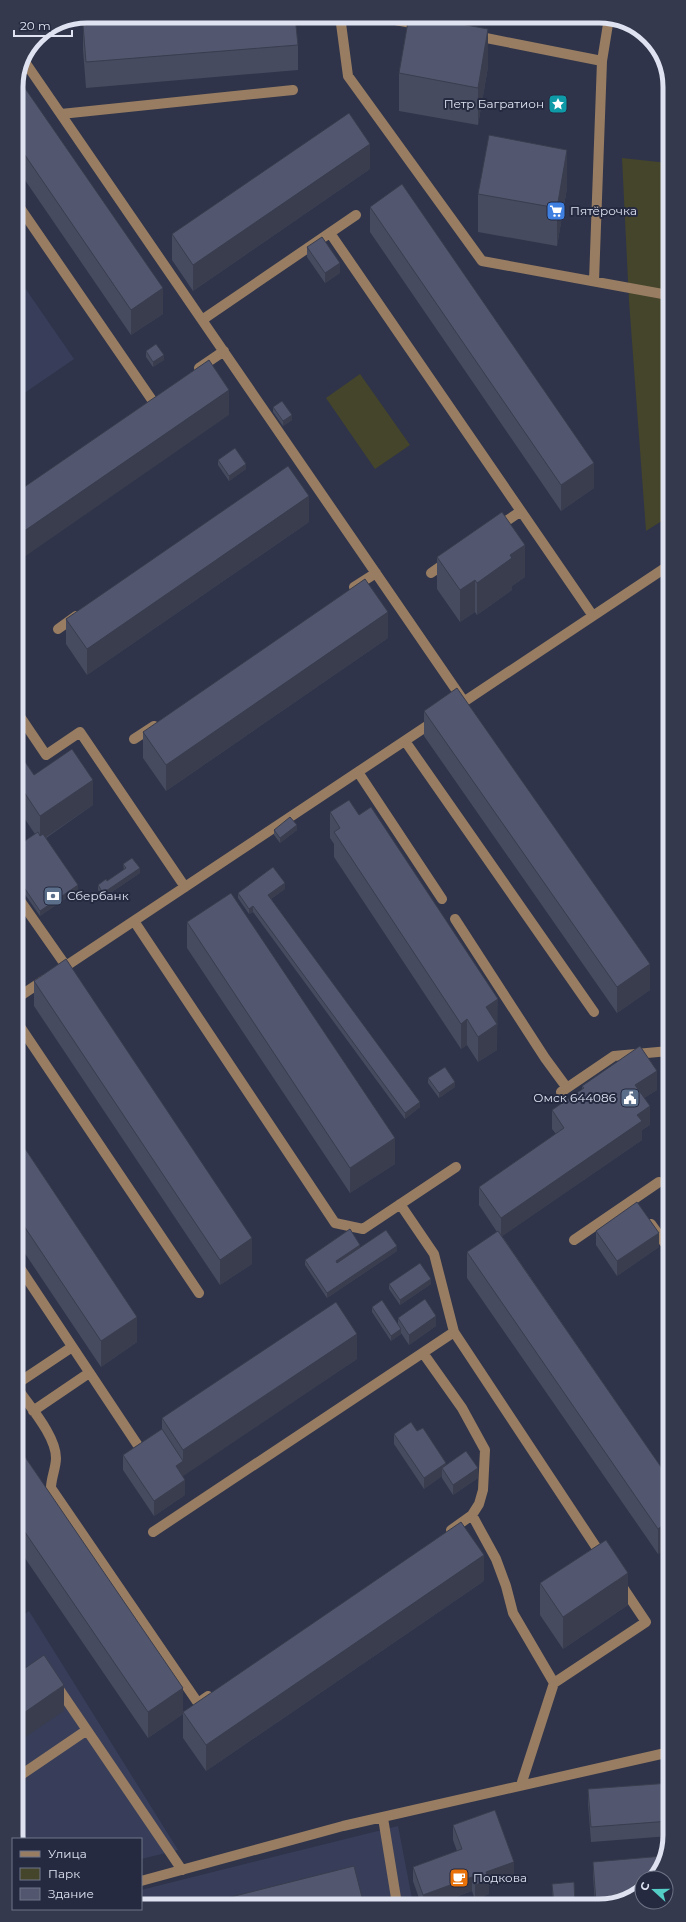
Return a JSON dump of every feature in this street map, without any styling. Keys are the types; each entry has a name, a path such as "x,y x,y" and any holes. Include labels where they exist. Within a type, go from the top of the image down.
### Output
{"street":[{"path":"341,23 348,76 482,261 663,293"},
{"path":"409,23 429,27"},
{"path":"594,281 602,61 608,24"},
{"path":"468,35 602,61"},
{"path":"27,64 224,351 297,464 376,573 464,702"},
{"path":"61,114 293,90"},
{"path":"23,212 152,400"},
{"path":"202,320 356,215"},
{"path":"330,233 592,616"},
{"path":"191,373 224,351"},
{"path":"489,533 521,511"},
{"path":"431,573 456,556"},
{"path":"23,994 663,569"},
{"path":"343,595 376,573"},
{"path":"58,629 84,611"},
{"path":"23,721 46,755 80,732 185,887"},
{"path":"134,740 160,721"},
{"path":"405,741 594,1012"},
{"path":"358,772 442,899"},
{"path":"23,905 66,966"},
{"path":"456,919 564,1090 614,1056 663,1052"},
{"path":"134,921 335,1223 363,1229 456,1166"},
{"path":"23,1031 199,1293"},
{"path":"574,1240 637,1202 659,1182"},
{"path":"400,1204 434,1254 454,1332 607,1563"},
{"path":"647,1218 663,1241"},
{"path":"23,1272 137,1444"},
{"path":"153,1532 454,1332"},
{"path":"23,1380 72,1347"},
{"path":"423,1352 462,1408 485,1450 483,1490 479,1504 472,1515 442,1536"},
{"path":"33,1411 89,1373"},
{"path":"23,1396 55,1444 56,1459 51,1476 51,1488 198,1703 217,1690"},
{"path":"472,1515 496,1559 506,1586 513,1613 554,1683"},
{"path":"521,1785 554,1683 646,1622 615,1576"},
{"path":"50,1676 182,1870"},
{"path":"23,1774 87,1730"},
{"path":"142,1881 343,1826 663,1754"},
{"path":"383,1818 396,1899"}],"shaded area":[{"path":"23,285 74,359 23,394"},
{"path":"29,1611 178,1850 142,1859 142,1838 23,1838 23,1615"},
{"path":"398,1826 412,1899 142,1899 142,1890"}],"green space":[{"path":"622,158 663,162 663,520 646,531 629,301"},
{"path":"360,374 410,445 375,469 326,398"}],"building":[{"path":"106,23 296,23 298,45 86,62 83,25"},
{"path":"408,23 456,23 488,29 478,88 399,73"},
{"path":"23,85 163,288 131,310 23,152"},
{"path":"349,113 370,144 193,265 172,234"},
{"path":"489,135 567,150 557,208 478,194"},
{"path":"402,184 594,463 561,485 370,207"},
{"path":"322,237 340,263 325,273 307,247"},
{"path":"156,344 164,355 153,362 146,351"},
{"path":"209,360 229,390 23,532 23,488"},
{"path":"282,401 292,415 283,421 273,407"},
{"path":"235,448 246,464 229,476 218,460"},
{"path":"288,466 309,496 87,649 66,619"},
{"path":"502,512 525,545 510,555 512,558 477,583 475,580 460,590 437,557"},
{"path":"365,579 388,612 166,765 143,732"},
{"path":"457,688 650,964 617,987 424,711"},
{"path":"72,749 93,780 40,816 23,790 23,759 34,775"},
{"path":"349,800 359,815 371,807 498,999 486,1007 497,1024 478,1037 467,1019 461,1024 334,832 340,828 330,812"},
{"path":"290,817 297,825 280,838 274,830"},
{"path":"38,832 40,836 43,834 78,885 40,911 23,886 23,842"},
{"path":"132,858 140,868 103,893 98,885 106,879 107,881 126,868 123,864"},
{"path":"273,867 285,883 268,895 420,1102 405,1113 253,906 249,909 238,893"},
{"path":"231,893 395,1138 350,1168 187,922"},
{"path":"66,959 252,1238 220,1260 34,981"},
{"path":"640,1046 657,1071 635,1085 650,1106 637,1115 642,1121 501,1218 479,1187 564,1128 552,1110 584,1088 582,1086"},
{"path":"445,1067 455,1082 439,1093 428,1078"},
{"path":"23,1146 137,1317 101,1341 23,1224"},
{"path":"637,1202 659,1233 617,1261 596,1231"},
{"path":"350,1229 360,1245 336,1261 337,1263 386,1230 397,1246 327,1293 305,1260"},
{"path":"498,1231 663,1470 663,1525 658,1529 467,1252"},
{"path":"420,1263 431,1279 400,1300 389,1284"},
{"path":"425,1299 436,1316 409,1335 398,1318"},
{"path":"382,1300 401,1329 391,1336 372,1307"},
{"path":"336,1302 357,1334 183,1450 162,1418"},
{"path":"411,1422 417,1431 423,1428 446,1463 424,1478 394,1434"},
{"path":"162,1429 183,1461 176,1466 185,1480 154,1501 123,1455"},
{"path":"466,1451 478,1468 453,1485 442,1468"},
{"path":"23,1454 183,1688 148,1712 23,1529"},
{"path":"461,1522 484,1555 206,1745 183,1712"},
{"path":"606,1540 628,1573 563,1617 540,1583"},
{"path":"44,1655 64,1685 23,1714 23,1670"},
{"path":"663,1784 663,1822 591,1827 588,1789"},
{"path":"495,1810 514,1862 486,1872 489,1880 475,1885 472,1877 423,1895 413,1867 462,1849 453,1825"},
{"path":"660,1856 652,1870 634,1870 634,1888 616,1897 596,1899 593,1862"},
{"path":"354,1866 362,1899 223,1899"},
{"path":"574,1882 575,1899 554,1899 552,1884"}],"place":[{"name":"Петр Багратион","path":"558,104"},
{"name":"Пятёрочка","path":"556,211"},
{"name":"Сбербанк","path":"53,896"},
{"name":"Омск 644086","path":"630,1098"},
{"name":"Подкова","path":"459,1878"}]}
